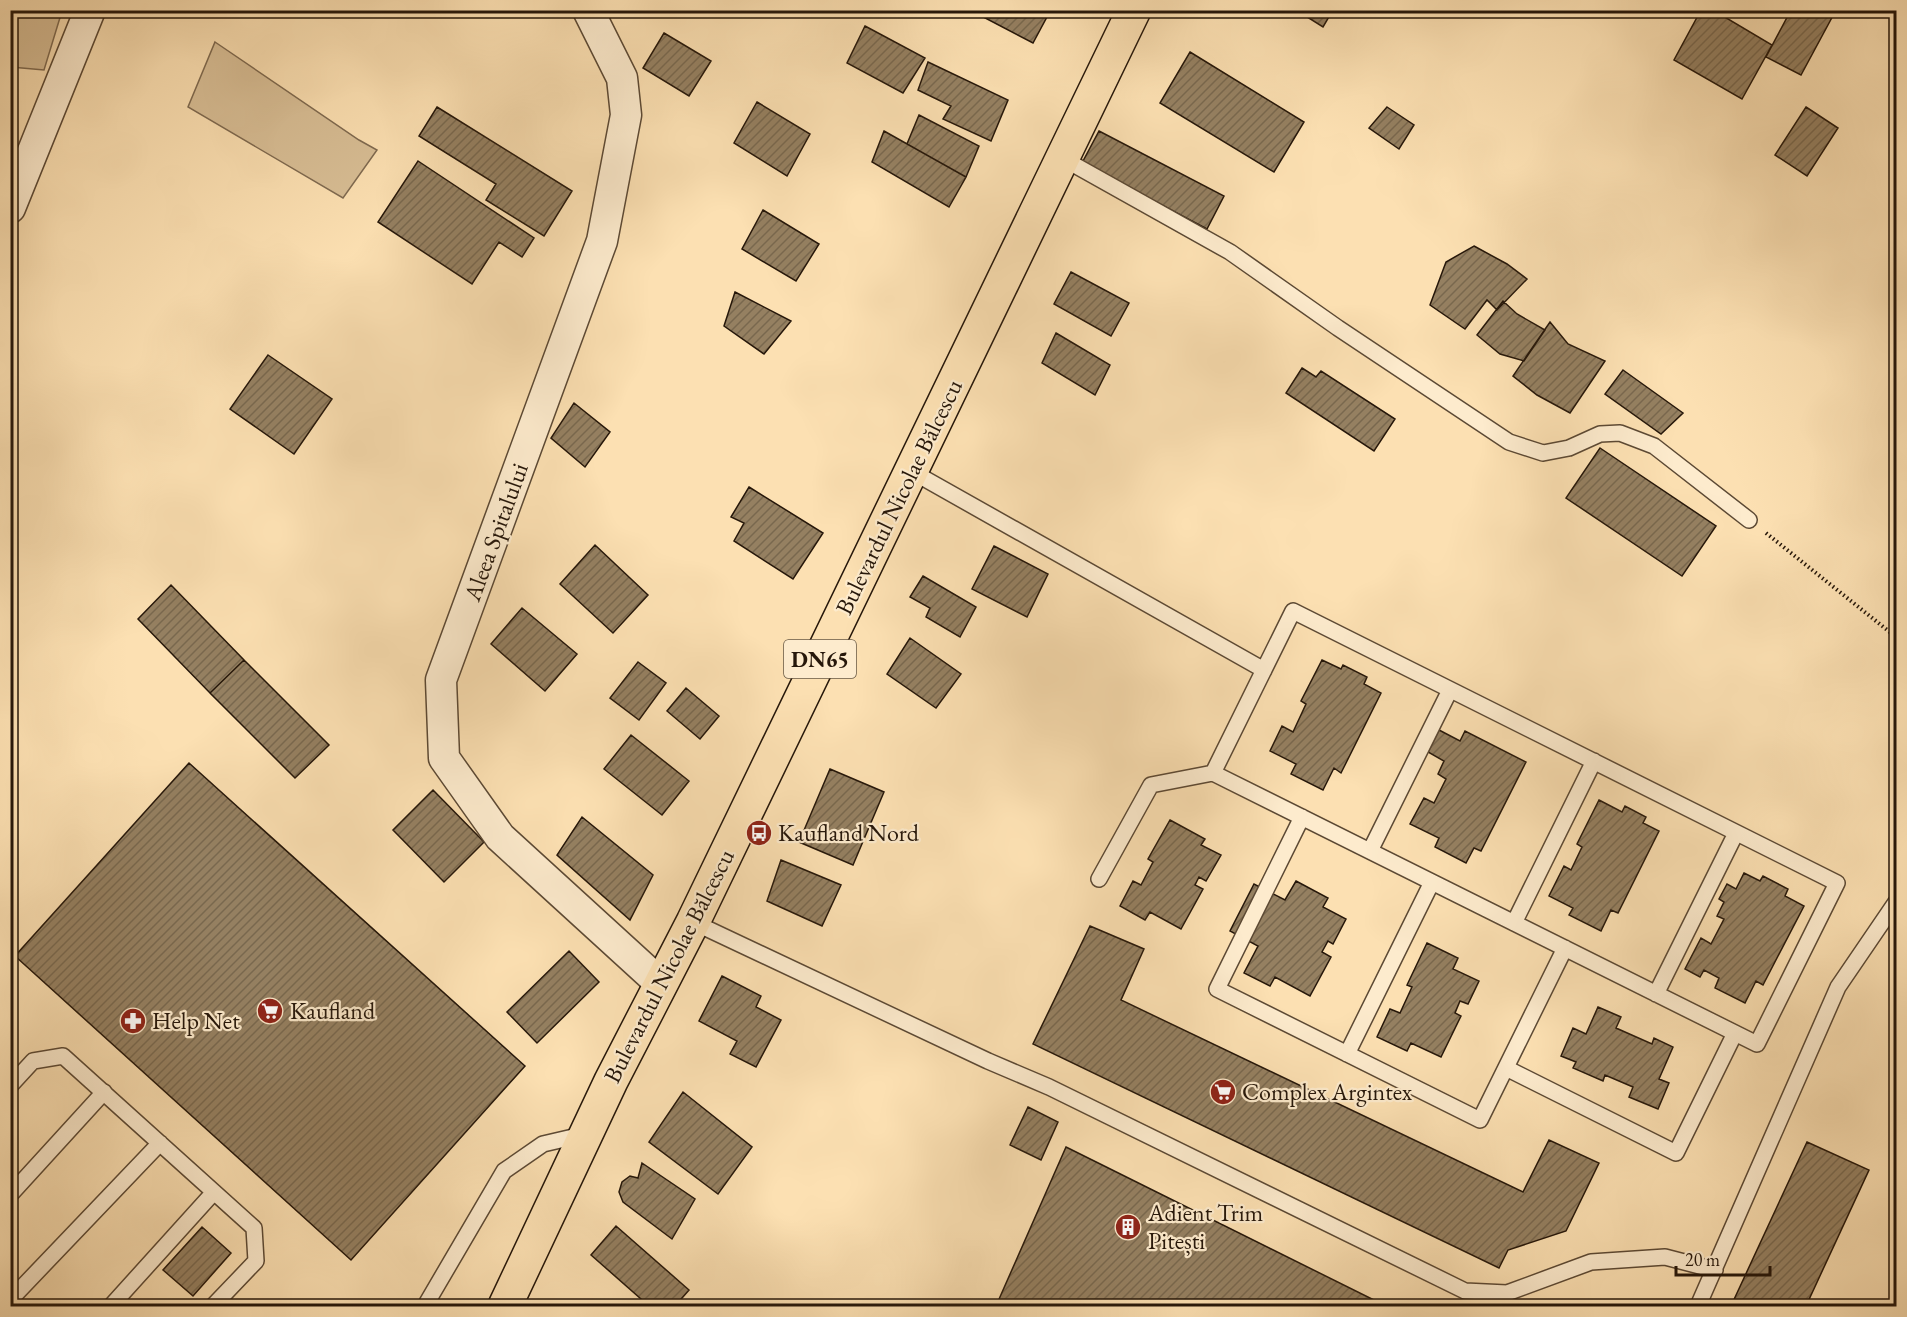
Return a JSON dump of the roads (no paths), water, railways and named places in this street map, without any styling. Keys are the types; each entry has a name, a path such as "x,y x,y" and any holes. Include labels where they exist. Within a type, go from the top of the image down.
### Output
{"main road":[{"name":"Bulevardul Nicolae Bălcescu","path":"505,1306 611,1081 693,922 1134,10"}],"street":[{"path":"10,208 90,10"},
{"name":"Aleea Spitalului","path":"588,10 622,78 626,115 602,241 441,680 444,758 500,837 661,984"},
{"path":"603,38 614,10"}],"lane":[{"path":"1062,158 1230,252 1338,328 1509,442 1543,453 1569,448 1600,434 1620,433 1654,446 1749,520"},
{"path":"911,471 1263,670"},
{"path":"1099,879 1150,785 1213,772 1757,1044 1837,883 1293,611 1213,772"},
{"path":"1370,851 1450,690"},
{"path":"1514,922 1594,761"},
{"path":"1302,817 1217,989 1480,1120 1566,948"},
{"path":"1656,994 1736,832"},
{"path":"1347,1054 1432,882"},
{"path":"1698,1306 1838,987 1896,902"},
{"path":"693,922 988,1061 1049,1087 1465,1291 1507,1293 1592,1262 1665,1257 1715,1270"},
{"path":"1506,1068 1676,1153 1735,1033"},
{"path":"10,1086 33,1061 63,1056 254,1228 256,1261 213,1306"},
{"path":"10,1195 104,1092"},
{"path":"425,1306 504,1171 543,1144 586,1134"},
{"path":"10,1300 160,1143"},
{"path":"111,1306 214,1192"}],"place":[{"name":"Kaufland Nord","path":"759,833"},
{"name":"Kaufland","path":"270,1011"},
{"name":"Help Net","path":"133,1021"},
{"name":"Complex Argintex","path":"1223,1092"},
{"name":"Adient Trim Pitești","path":"1128,1227"}]}
